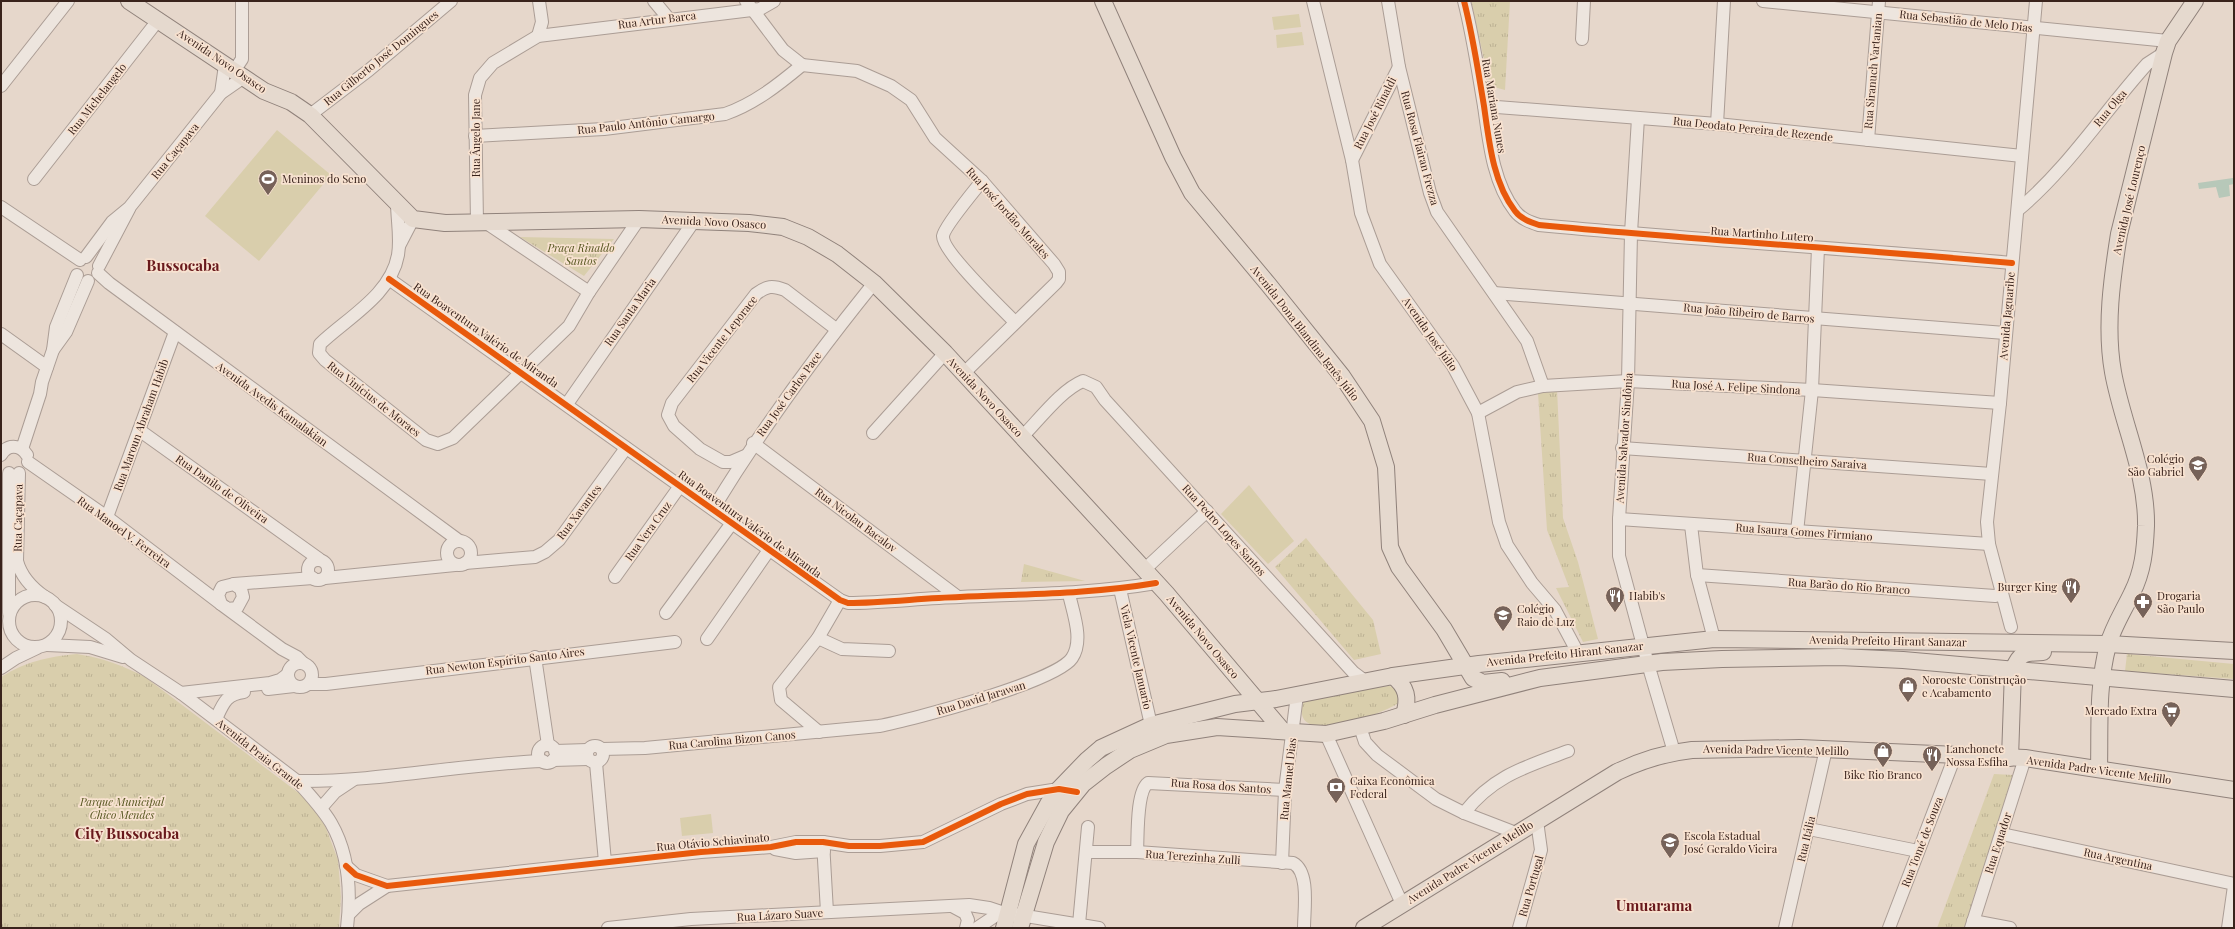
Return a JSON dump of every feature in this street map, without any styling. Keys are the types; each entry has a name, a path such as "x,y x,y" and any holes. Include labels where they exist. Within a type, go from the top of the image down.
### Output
{"main road":[{"name":"Avenida Novo Osasco","path":"129,1 159,19 264,91 292,102 310,115 413,219 432,222 482,223 639,219 749,223 783,227 808,237 837,254 874,283 945,353 1156,583 1258,701 1288,730"},
{"name":"Avenida Dona Blandina Ignês Júlio","path":"1103,1 1173,157 1192,193 1332,364 1372,421 1386,466 1390,547 1399,567 1444,629 1473,678 1483,683 1527,677 1540,678"},
{"name":"Rua Olga","path":"2166,47 2195,1"},
{"name":"Avenida José Lourenço","path":"2099,769 2101,678 2108,644 2139,576 2144,558 2146,524 2144,499 2138,469 2118,394 2111,353 2111,314 2115,259 2119,234 2166,47"},
{"name":"Avenida Prefeito Hirant Sanazar","path":"1016,919 1026,844 1058,789 1101,748 1151,726 1227,706 1393,676 1578,653 1714,639 2108,644 2234,651"},
{"path":"2018,758 2013,670 2018,657 2021,655 2065,650 2077,644"},
{"name":"Avenida Prefeito Hirant Sanazar","path":"1016,919 1046,842 1061,811 1083,784 1130,750 1166,735 1217,727 1288,730 1326,734 1360,728 1540,678 1648,664 1722,659 1840,657 2234,689"},
{"path":"1393,676 1402,683 1407,696 1404,715"},
{"name":"Avenida Padre Vicente Melillo","path":"1364,928 1379,924 1402,904 1516,833 1622,770 1651,757 1674,752 1697,749 1826,749 2018,758 2234,790"}],"street":[{"path":"1,86 68,1"},
{"path":"221,93 242,59 242,1"},
{"name":"Rua Gilberto José Domingues","path":"310,115 369,70 451,1"},
{"path":"538,36 542,22 539,1"},
{"path":"654,1 669,19"},
{"name":"Rua Artur Barca","path":"538,36 669,19 750,5 760,8 774,1"},
{"name":"Avenida José Júlio","path":"1313,1 1352,160 1361,213 1380,264 1453,366 1478,413 1499,522 1507,545 1532,583 1555,610 1578,653"},
{"name":"Rua Rosa Flairan Frezza","path":"1388,1 1399,67 1430,193 1437,212 1527,341 1543,386"},
{"name":"Rua Mariana Nunes","path":"1464,1 1471,29 1493,159 1502,186 1515,212"},
{"path":"1582,39 1584,1"},
{"path":"1717,124 1724,1"},
{"name":"Rua Sebastião de Melo Dias","path":"1763,1 1879,6 2166,47"},
{"name":"Avenida Jaguaribe","path":"2011,627 2001,594 2001,587 1989,544 1987,522 2000,403 2005,333 2018,210 2036,1"},
{"path":"750,5 768,33 783,50 802,65"},
{"name":"Rua Siranuch Vartanian","path":"1868,140 1879,6"},
{"name":"Rua Michelangelo","path":"34,179 159,19"},
{"name":"Rua Ângelo Jane","path":"482,223 475,136 475,96 480,78 493,63 538,36"},
{"name":"Rua Olga","path":"2018,210 2041,190 2059,171 2146,64 2166,47"},
{"name":"Rua Paulo Antônio Camargo","path":"475,136 604,128 725,114 741,109 775,88 802,65"},
{"name":"Rua José Jordão Morales","path":"802,65 857,71 891,86 911,100 935,138 982,181 1054,264 1059,272 1059,279 1056,283 1014,322 964,374"},
{"name":"Rua José Rinaldi","path":"1352,160 1399,67"},
{"name":"Rua Caçapava","path":"9,449 40,394 42,382 53,350 62,340 65,319 87,269 103,243 125,220 129,208 221,93 234,71"},
{"name":"Rua Deodato Pereira de Rezende","path":"1484,106 1717,124 2022,156"},
{"name":"Avenida Salvador Sindônia","path":"1638,118 1631,233 1631,303 1628,381 1622,448 1619,519 1620,556 1648,664 1674,752"},
{"path":"982,181 948,226 943,235 944,243 955,259 1014,322"},
{"path":"397,202 399,246"},
{"name":"Avenida Avedis Kamalakian","path":"1,207 56,244 87,269 109,283 435,524 444,528 451,546"},
{"name":"Rua Martinho Lutero","path":"1515,212 1526,220 1539,224 1631,233 2012,263"},
{"path":"399,246 413,219"},
{"path":"520,372 570,326 588,292 639,219"},
{"name":"Rua Santa Maria","path":"567,404 694,220"},
{"path":"482,223 588,292"},
{"name":"Rua Vinícius de Moraes","path":"399,246 394,270 379,293 320,344 319,353 325,360 426,440 438,444 453,438 520,372"},
{"path":"1797,532 1812,390 1818,248"},
{"name":"Rua Boaventura Valério de Miranda","path":"389,279 567,404 626,448 840,600 848,603 903,602 958,597 1069,594 1120,589 1156,583"},
{"name":"Rua José Carlos Pace","path":"713,509 753,443 836,329 874,283"},
{"name":"Rua Vicente Leporace","path":"745,456 731,462 723,462 700,449 674,426 668,415 672,403 756,294 766,287 775,286 785,290 836,329"},
{"name":"Rua João Ribeiro de Barros","path":"1494,293 2005,333"},
{"name":"Rua Maroun Abraham Habib","path":"108,517 175,332"},
{"path":"1,334 47,367"},
{"path":"873,433 945,353"},
{"name":"Rua Pedro Lopes Santos","path":"1022,438 1067,391 1083,381 1096,387 1105,400 1353,672 1365,681"},
{"name":"Rua José A. Felipe Sindona","path":"1478,413 1517,392 1543,386 1628,381 1812,390 2000,403"},
{"name":"Rua Danilo de Oliveira","path":"140,430 304,547 317,569 345,575"},
{"name":"Rua Nicolau Bacalov","path":"753,443 958,597"},
{"name":"Rua Xavantes","path":"345,575 422,569 494,559 535,556 550,548 559,540 626,448"},
{"name":"Rua Conselheiro Saraiva","path":"1622,448 1992,474"},
{"path":"9,449 26,454 16,468"},
{"name":"Rua Caçapava","path":"9,618 5,590 4,565 16,468"},
{"name":"Rua Caçapava","path":"16,468 17,560 19,570 25,579 52,602"},
{"name":"Rua Manoel V. Ferreira","path":"16,468 55,483 108,517 282,649 297,657 302,663"},
{"name":"Rua Vera Cruz","path":"615,577 680,486"},
{"path":"1144,570 1207,511"},
{"name":"Rua Isaura Gomes Firmiano","path":"1619,519 1989,544"},
{"path":"666,613 732,523"},
{"path":"1691,525 1697,575 1714,639"},
{"path":"422,569 451,546 464,542 469,547 471,554 460,564 449,561 451,546"},
{"name":"Rua Xavantes","path":"469,547 494,559"},
{"path":"707,639 769,550"},
{"name":"Rua Manoel V. Ferreira","path":"192,581 211,585 290,579 317,569"},
{"name":"Rua Barão do Rio Branco","path":"1697,575 1996,596 2001,594"},
{"path":"243,592 258,582"},
{"path":"230,584 241,588 243,592 242,601 228,607 218,595 222,587 230,584"},
{"name":"Viela Vicente Januario","path":"1120,589 1151,726"},
{"path":"5,590 31,595 52,602 60,613 60,626 54,639 42,646 27,647 17,642 11,633 9,618"},
{"name":"Rua David Jarawan","path":"819,732 879,726 907,721 1026,684 1053,672 1072,659 1077,645 1077,626 1069,594"},
{"path":"1,635 18,601 31,595"},
{"path":"819,732 784,703 779,694 779,687 818,638 840,600"},
{"name":"Avenida Praia Grande","path":"52,602 106,639 131,660 181,693 297,780 321,808 332,824 346,866 349,914 348,928"},
{"path":"818,638 842,649 889,651"},
{"name":"Rua Newton Espírito Santo Aires","path":"309,684 676,642"},
{"name":"Avenida Praia Grande","path":"1,668 16,658 42,646 90,648 131,660"},
{"path":"282,649 289,672 290,681 294,686"},
{"path":"535,658 548,754"},
{"path":"181,693 270,683 280,680 295,664 302,663 308,666 312,672 312,678 309,684 302,687 294,686 229,695 224,700 216,719"},
{"name":"Rua Newton Espírito Santo Aires","path":"312,672 336,682"},
{"name":"Rua Manuel Dias","path":"1282,863 1288,730 1297,694"},
{"path":"1360,728 1365,742 1377,754 1436,799 1464,813 1516,833"},
{"name":"Rua Carolina Bizon Canos","path":"297,780 353,780 505,763 548,754 595,756 645,748 819,732"},
{"path":"1326,734 1402,904"},
{"name":"Rua Itália","path":"1785,928 1826,749"},
{"path":"1464,813 1488,787 1503,778 1568,752"},
{"path":"595,756 605,862"},
{"name":"Rua Tomé de Souza","path":"1889,928 1955,756"},
{"name":"Rua Equador","path":"1972,924 2002,834 2018,758"},
{"name":"Rua Carolina Bizon Canos","path":"321,808 335,792 353,780"},
{"name":"Rua Rosa dos Santos","path":"1137,852 1141,796 1144,786 1148,783 1156,782 1285,790"},
{"name":"Rua Otávio Schiavinato","path":"346,866 356,875 387,886 429,883 701,852 771,848 796,842 823,846 872,846 923,842 1001,804 1027,794 1058,789"},
{"name":"Rua Portugal","path":"1519,928 1541,850 1537,821"},
{"path":"1079,924 1087,852 1088,827"},
{"path":"1808,829 1918,851"},
{"name":"Rua Argentina","path":"2002,834 2234,885"},
{"path":"823,846 827,912"},
{"name":"Rua Terezinha Zulli","path":"1087,852 1137,852 1293,863 1300,866 1304,876 1304,928"},
{"path":"2228,928 2234,885"},
{"name":"Rua Otávio Schiavinato","path":"349,914 359,904 387,886"},
{"name":"Rua Lázaro Suave","path":"608,928 692,919 978,905 1016,919 1079,924 1100,928"},
{"path":"952,906 965,913 968,920 966,928"},
{"path":"977,928 1016,919 1056,928"},
{"path":"1972,924 2010,928"}],"green space":[{"path":"1471,1 1510,1 1505,90 1490,86"},
{"path":"1299,14 1301,27 1274,30 1272,17"},
{"path":"1302,32 1304,45 1277,48 1276,35"},
{"name":"Meninos do Seno","path":"277,130 331,175 259,261 205,216"},
{"name":"Praça Rinaldo Santos","path":"520,237 614,239 584,276"},
{"path":"1557,389 1563,518 1578,562 1598,639 1583,642 1556,588 1569,587 1547,530 1538,393"},
{"path":"1249,485 1294,541 1268,564 1221,514"},
{"path":"1306,538 1373,620 1381,654 1354,660 1275,567"},
{"path":"1024,564 1085,581 1021,582"},
{"name":"Parque Municipal Chico Mendes","path":"77,654 112,662 145,677 304,797 324,823 338,860 341,897 339,928 1,928 1,677 29,663"},
{"path":"2127,654 2234,664 2234,679 2125,671"},
{"path":"1389,686 1397,688 1400,700 1397,704 1371,716 1335,725 1319,726 1307,723 1302,713 1305,697"},
{"path":"1994,774 2013,775 1964,928 1937,928"},
{"path":"711,814 713,833 682,836 680,818"}],"shaded area":[{"path":"2233,178 2234,184 2229,185 2230,196 2219,198 2216,187 2199,189 2198,183"}],"cycle path":[{"path":"1464,1 1475,54 1493,161 1497,175 1508,200 1517,214 1526,220 1539,225 2012,263"},
{"path":"389,279 840,600 848,603 862,603 1058,593 1132,587 1156,583"},
{"path":"346,866 356,875 387,886 701,852 771,847 796,842 823,842 849,846 880,846 923,842 1001,804 1027,794 1059,789 1077,792"}],"place":[{"name":"Meninos do Seno","path":"268,196"},
{"name":"Colégio São Gabriel","path":"2198,482"},
{"name":"Burger King","path":"2071,604"},
{"name":"Habib's","path":"1615,613"},
{"name":"Drogaria São Paulo","path":"2143,619"},
{"name":"Colégio Raio de Luz","path":"1503,632"},
{"name":"Noroeste Construção e Acabamento","path":"1908,703"},
{"name":"Mercado Extra","path":"2171,728"},
{"name":"Bike Rio Branco","path":"1883,768"},
{"name":"Lanchonete Nossa Esfiha","path":"1932,772"},
{"name":"Caixa Econômica Federal","path":"1336,804"},
{"name":"Escola Estadual José Geraldo Vieira","path":"1670,859"}],"district":[{"name":"Bussocaba","path":"183,266"},
{"name":"City Bussocaba","path":"127,834"},
{"name":"Umuarama","path":"1654,906"}]}
